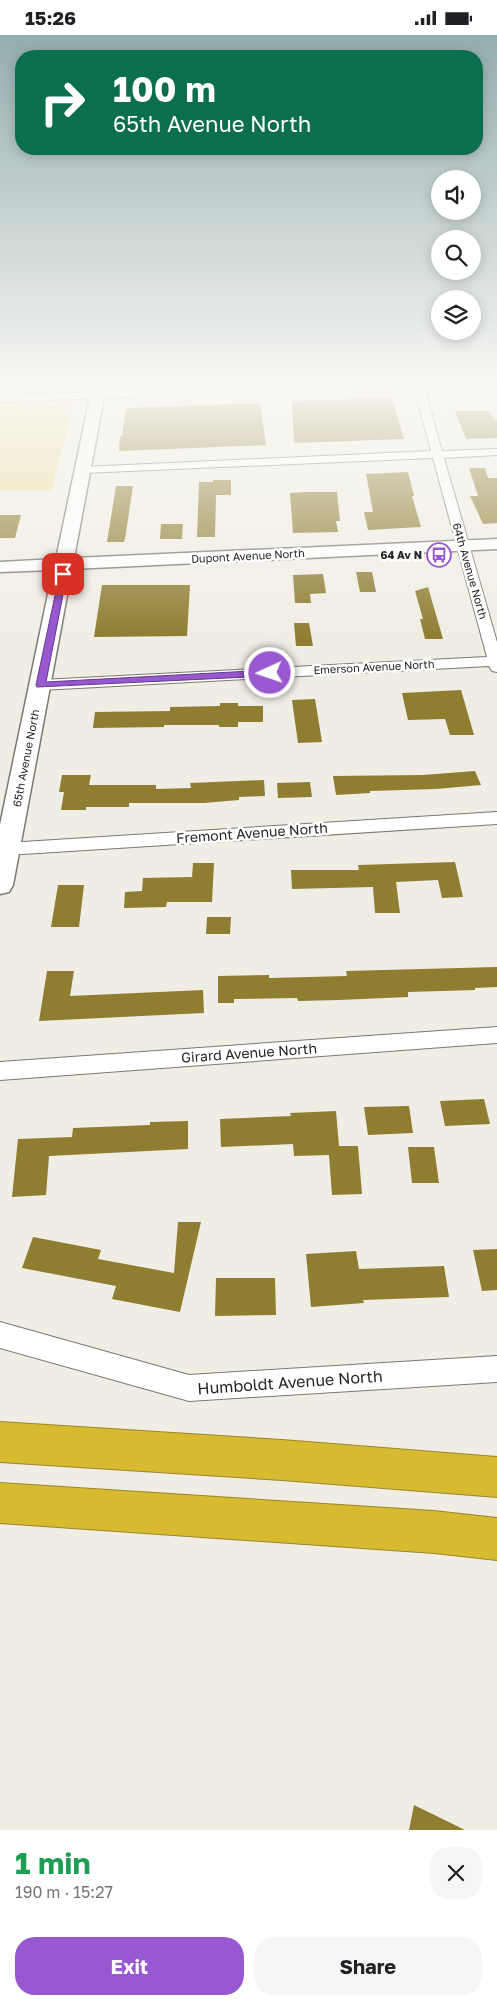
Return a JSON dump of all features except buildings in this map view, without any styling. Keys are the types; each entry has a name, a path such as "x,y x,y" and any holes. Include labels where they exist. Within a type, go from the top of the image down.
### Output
{"highway":[{"path":"0,1442 282,1460 497,1477"},
{"path":"0,1503 273,1523 424,1531 497,1539"}],"street":[{"name":"65th Avenue North","path":"0,885 83,471"},
{"name":"64th Avenue North","path":"442,471 496,663"},
{"name":"Dupont Avenue North","path":"0,567 497,544"},
{"name":"Emerson Avenue North","path":"40,685 496,663"},
{"name":"Fremont Avenue North","path":"7,849 497,818"},
{"name":"Girard Avenue North","path":"0,1071 497,1035"},
{"name":"Humboldt Avenue North","path":"0,1335 188,1388 497,1369"}],"shaded area":[{"path":"0,471 56,471 51,490 0,490"}],"place":[{"name":"64 Av N","path":"439,555"}],"route":[{"path":"63,574 40,685 270,673"}]}
